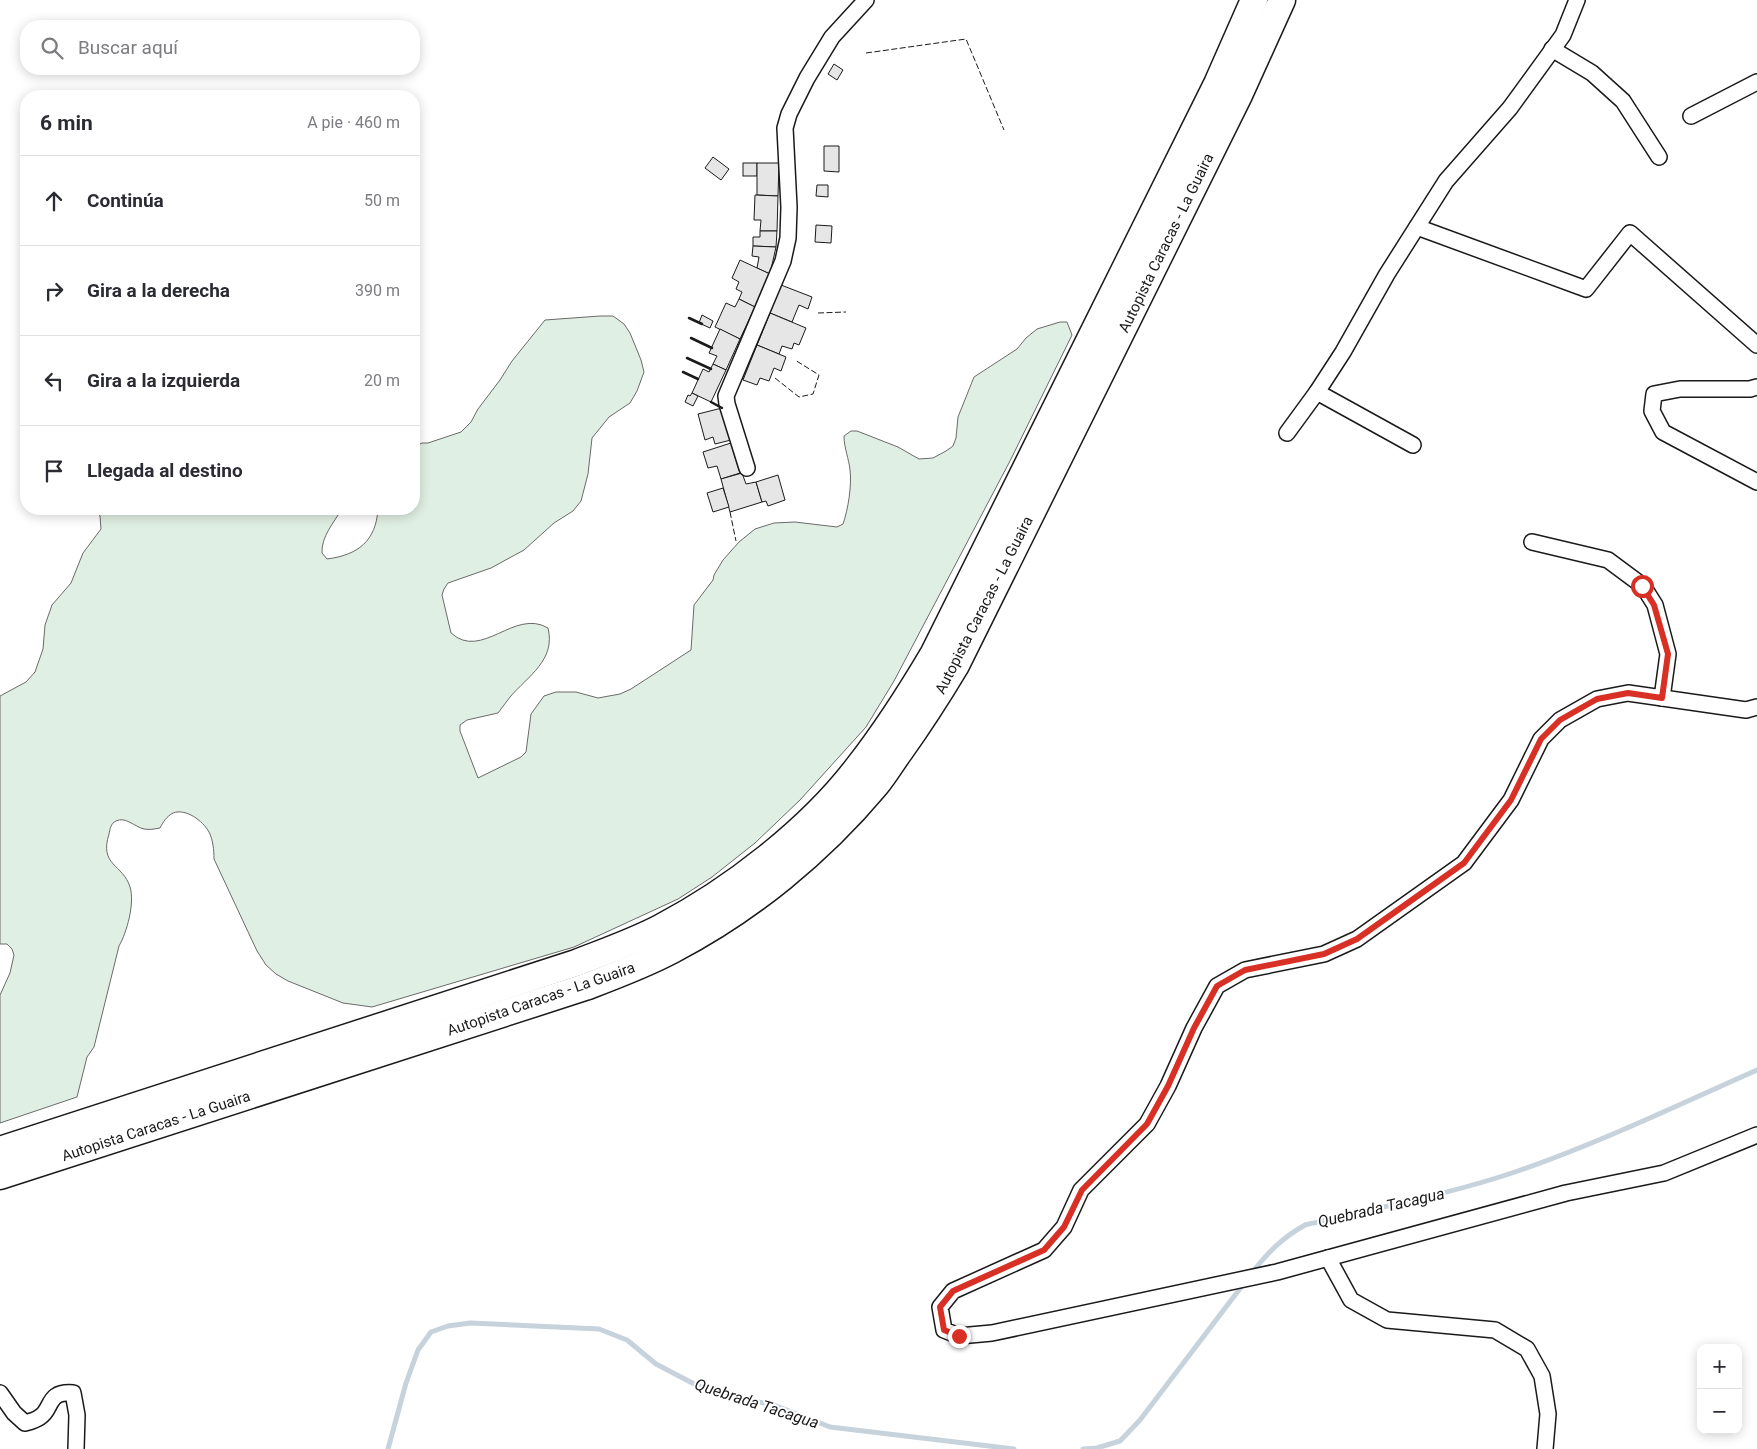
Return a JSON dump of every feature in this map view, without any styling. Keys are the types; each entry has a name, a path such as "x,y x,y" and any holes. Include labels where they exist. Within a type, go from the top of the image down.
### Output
{"highway":[{"name":"Autopista Caracas - La Guaira","path":"0,1150 576,963 620,946 660,928 702,904 770,854 807,822 858,767 914,687 934,653 1217,84 1254,0"},
{"name":"Autopista Caracas - La Guaira","path":"0,1176 630,970 671,951 715,925 787,873 824,840 878,783 935,701 956,665 1239,95 1282,0"}],"street":[{"path":"747,468 726,400 784,261 790,207 785,128 789,114 823,50 832,36 866,0"},
{"path":"1287,433 1344,352 1387,274 1446,181 1510,108 1563,35 1577,0"},
{"path":"1552,49 1592,73 1623,101 1658,157"},
{"path":"1691,116 1757,82"},
{"path":"1417,227 1586,289 1630,233 1757,345"},
{"path":"1757,387 1750,389 1680,389 1654,394 1652,411 1663,432 1757,482"},
{"path":"1317,392 1413,445"},
{"path":"1532,542 1608,560 1642,586 1654,605 1668,654 1662,698"},
{"path":"1757,707 1746,710 1628,693 1597,699 1560,720 1541,739 1511,800 1464,863 1357,939 1324,954 1245,970 1217,986 1194,1028 1168,1086 1147,1124 1082,1190 1064,1227 1044,1250 953,1291 940,1307 944,1330 959,1336 992,1332 1277,1272 1566,1193 1664,1173 1757,1135"},
{"path":"1328,1258 1351,1300 1387,1320 1495,1330 1527,1349 1542,1376 1548,1414 1545,1449"},
{"path":"0,1393 14,1413 25,1423 41,1417 51,1400 63,1393 73,1393 76,1414 76,1449"}],"green space":[{"path":"613,316 624,324 630,333 644,372 630,403 609,417 592,438 588,474 581,501 573,511 554,523 524,550 491,568 448,583 444,589 442,595 451,633 463,640 474,641 486,638 523,624 535,624 548,628 548,649 539,667 510,697 498,713 467,720 460,725 460,731 478,778 521,757 526,752 531,714 544,696 556,692 576,692 598,698 620,694 631,689 691,650 694,605 713,580 723,560 739,542 755,529 774,523 795,522 837,527 843,524 848,505 850,483 844,436 851,431 857,431 898,447 919,459 933,458 953,446 956,438 958,417 974,377 1017,349 1037,329 1060,322 1067,322 1072,335 1010,461 894,681 866,727 800,800 755,843 712,877 678,899 574,947 372,1007 343,1003 288,981 266,965 257,951 214,859 213,845 209,832 194,816 183,812 173,813 164,821 160,828 150,829 141,828 123,820 116,821 110,828 107,853 109,859 127,879 132,901 131,909 125,933 119,946 94,1047 87,1057 77,1097 0,1123 0,995 10,973 14,955 12,949 7,944 0,944 0,696 26,682 35,672 43,649 45,625 52,605 71,583 83,553 101,529 99,515 338,515 326,535 322,553 327,559 348,554 356,550 369,538 374,530 377,515 420,515 420,444 461,432 471,422 512,361 545,320"}],"building":[{"path":"834,64 843,70 837,80 828,74"},
{"path":"824,146 839,146 839,172 824,171"},
{"path":"713,157 729,169 721,180 705,168"},
{"path":"743,163 757,163 757,176 743,176"},
{"path":"757,163 779,163 778,196 757,195"},
{"path":"817,185 828,185 828,197 816,196"},
{"path":"755,195 778,196 777,231 760,231 761,220 754,220"},
{"path":"816,225 832,226 831,243 815,242"},
{"path":"760,231 777,231 776,247 753,246 753,237 760,237"},
{"path":"753,246 776,247 770,274 757,268 759,257 752,256"},
{"path":"740,260 770,274 755,307 739,299 742,292 736,289 739,282 732,278"},
{"path":"781,285 812,297 808,309 799,305 792,322 770,313"},
{"path":"739,299 755,307 740,339 715,327 726,303 735,307"},
{"path":"770,313 806,328 799,345 794,343 792,349 782,346 779,354 757,345"},
{"path":"702,315 713,321 710,328 699,323"},
{"path":"720,329 740,339 726,370 713,364 717,356 709,353"},
{"path":"757,345 786,357 781,371 774,368 769,381 760,378 757,385 743,380"},
{"path":"713,364 726,370 711,402 692,393 703,369 709,372"},
{"path":"692,393 698,396 693,406 685,402 688,395 690,396"},
{"path":"722,408 731,440 715,444 713,437 705,440 698,414"},
{"path":"731,443 740,473 721,479 717,466 708,468 703,452"},
{"path":"742,473 746,484 756,482 762,502 730,512 721,479"},
{"path":"778,475 785,500 768,506 766,501 762,502 756,482"},
{"path":"723,488 729,507 713,512 707,493"}],"waterway":[{"name":"Quebrada Tacagua","path":"1252,1273 1276,1246 1305,1225 1437,1194 1515,1172 1607,1137 1757,1070"},
{"name":"Quebrada Tacagua","path":"1083,1449 1097,1448 1120,1441 1140,1420 1245,1282"},
{"name":"Quebrada Tacagua","path":"388,1449 406,1383 418,1350 431,1332 448,1326 470,1323 599,1329 627,1340 656,1364 698,1386 738,1398 774,1405 830,1427 1014,1449"}],"fence":[{"path":"866,53 966,39 1004,130"},
{"path":"818,313 846,312"},
{"path":"775,378 799,397 813,394 819,375 795,360"},
{"path":"730,512 736,541"}],"wall":[{"path":"689,318 702,324"},
{"path":"691,338 712,348"},
{"path":"687,358 711,369"},
{"path":"683,372 698,379"},
{"path":"711,402 722,408"}],"route":[{"path":"959,1336 944,1330 940,1307 953,1291 1044,1250 1064,1227 1082,1190 1147,1124 1168,1086 1194,1028 1217,986 1245,970 1324,954 1357,939 1464,863 1511,800 1541,739 1560,720 1597,699 1628,693 1662,698 1668,654 1654,605 1642,586"}]}
